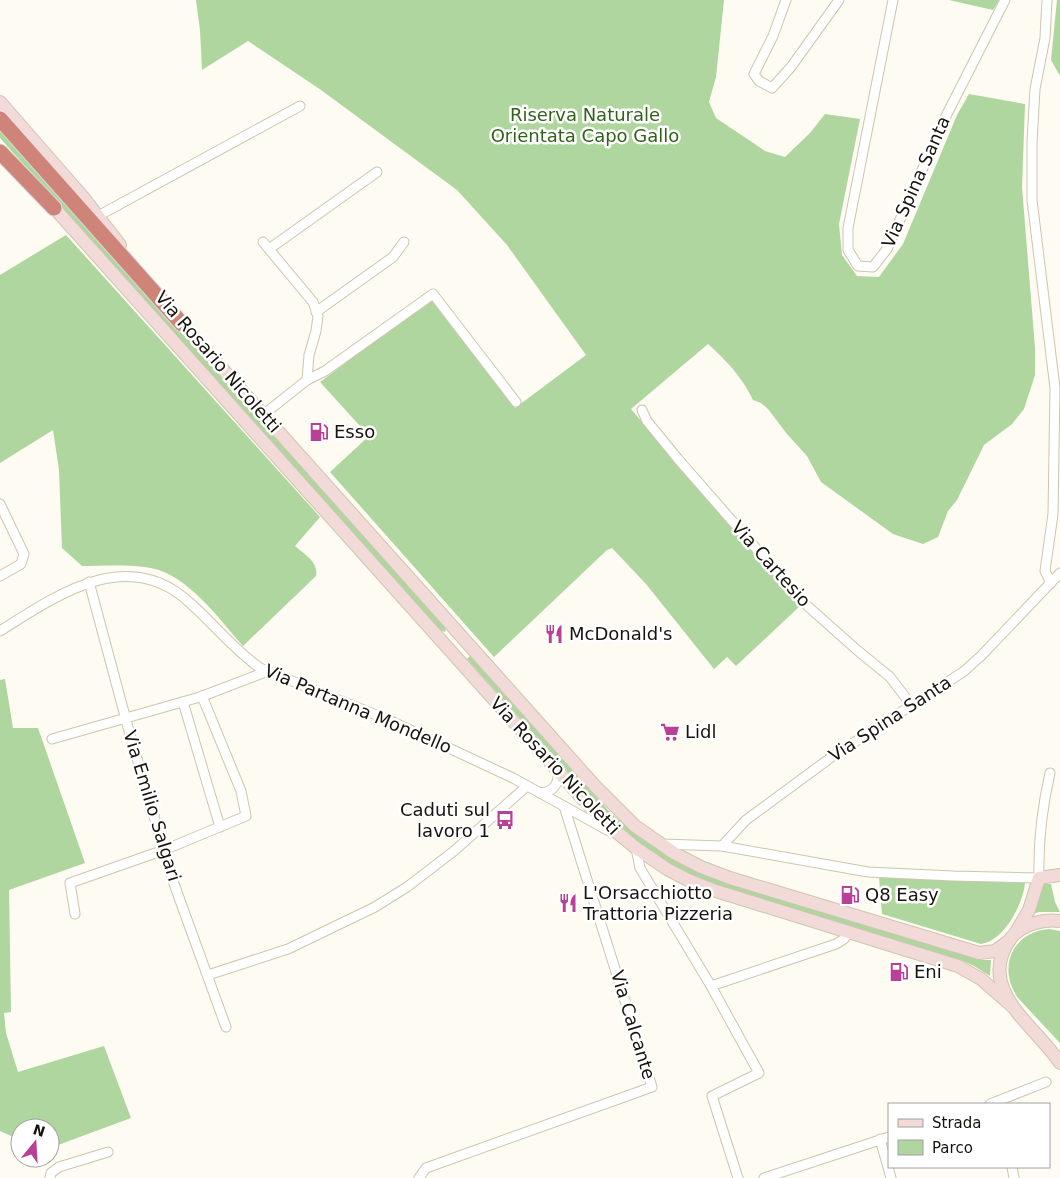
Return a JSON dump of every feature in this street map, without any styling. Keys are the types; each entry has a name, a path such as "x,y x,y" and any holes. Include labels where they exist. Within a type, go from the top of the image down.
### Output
{"highway":[{"path":"0,119 182,324"},
{"path":"0,152 54,208"}],"main road":[{"name":"Via Rosario Nicoletti","path":"0,102 98,216 182,324 608,801 635,826 686,860 715,873 979,953 995,951 1013,936 1041,921 1060,921"},
{"name":"Via Rosario Nicoletti","path":"0,146 593,810 621,837 667,869 709,888 958,966 981,979 1012,1006"},
{"path":"431,628 439,635 446,637 450,635 451,630 443,616"},
{"path":"462,664 461,656 466,651 470,651 479,657"},
{"path":"1060,878 1039,878 1029,910 1003,953 1000,969 1004,994 1060,1062"}],"street":[{"path":"786,0 773,36 754,74 759,81 772,88 791,67 839,0"},
{"name":"Via Spina Santa","path":"894,0 848,228 848,250 858,266 873,267 888,249 946,116 1005,0"},
{"path":"1047,0 1044,38 1035,89 1032,142 1032,200 1055,388 1057,443 1054,514 1045,571 1051,583"},
{"path":"98,216 186,170 300,106"},
{"path":"307,380 309,355 318,316 313,302 266,245 377,172"},
{"path":"316,312 392,257 404,242"},
{"path":"263,415 307,380 325,371 433,294 516,402"},
{"name":"Via Cartesio","path":"642,410 647,421 678,459 803,602 857,650 890,676 912,706"},
{"path":"0,504 24,554 22,564 0,576"},
{"name":"Via Spina Santa","path":"722,846 746,820 832,756 963,672 981,656 1060,572"},
{"name":"Via Partanna Mondello","path":"0,631 47,601 89,582 108,578 129,577 155,581 168,586 191,603 243,655 268,671 391,721 527,786 621,837"},
{"name":"Via Emilio Salgari","path":"89,582 173,881 226,1027"},
{"path":"52,739 183,702 268,671"},
{"path":"74,914 70,883 164,850 246,816 241,791 202,696"},
{"path":"183,702 220,827"},
{"path":"540,793 551,792 559,780 558,771"},
{"path":"658,843 722,846 868,872 1039,878 1040,830 1044,796 1050,773"},
{"path":"208,976 288,949 375,907 407,887 454,851 527,786"},
{"name":"Via Calcante","path":"419,1178 426,1168 652,1088 564,806"},
{"path":"636,848 640,868 711,986 759,1072 712,1096 738,1178"},
{"path":"711,986 836,944 844,939 848,932"},
{"path":"995,1103 1046,1082"},
{"path":"764,1178 884,1138 888,1165"},
{"path":"50,1178 51,1174 59,1167 108,1152"}],"green space":[{"name":"Riserva Naturale Orientata Capo Gallo","path":"196,0 724,0 716,77 709,102 716,118 765,151 785,157 810,133 825,114 860,119 839,224 842,255 857,276 879,277 903,244 957,115 969,94 1025,104 1022,187 1035,348 1035,375 1024,409 1012,424 984,445 957,500 948,511 938,537 923,544 893,534 821,482 807,456 768,409 761,403 753,400 734,370 708,344 631,409 800,606 736,666 727,657 714,669 646,584 612,548 607,550 494,657 330,472 369,436 320,382 431,299 515,408 586,355 507,245 457,190 321,90 248,41 202,70"},
{"path":"949,0 999,0 993,10"},
{"path":"1057,0 1060,0 1060,76 1051,60"},
{"path":"0,128 446,628 445,632 440,630 0,138"},
{"path":"66,235 320,517 295,546 313,562 316,576 243,646 213,611 178,579 165,572 151,568 134,566 82,566 62,548 59,470 53,430 0,463 0,275"},
{"path":"470,656 608,810 662,852 691,868 723,881 979,960 991,960 990,976 961,960 722,887 680,870 653,853 620,828 605,813 467,659"},
{"path":"5,679 13,728 38,728 85,863 9,890 11,1012 4,1013 6,1033 18,1072 104,1046 131,1118 60,1144 60,1118 10,1118 10,1136 0,1131 0,680"},
{"path":"879,877 1025,883 1021,901 1005,929 989,941 981,944 882,914"},
{"path":"1042,884 1051,884 1055,902 1060,912 1032,914"},
{"path":"1049,929 1060,931 1060,1043 1018,998 1012,987 1009,975 1009,964 1017,944 1036,932"}],"place":[{"name":"Esso","path":"319,432"},
{"name":"McDonald's","path":"554,634"},
{"name":"Lidl","path":"670,732"},
{"name":"Caduti sul lavoro 1","path":"505,820"},
{"name":"Q8 Easy","path":"850,895"},
{"name":"L'Orsacchiotto Trattoria Pizzeria","path":"568,903"},
{"name":"Eni","path":"899,972"}]}
